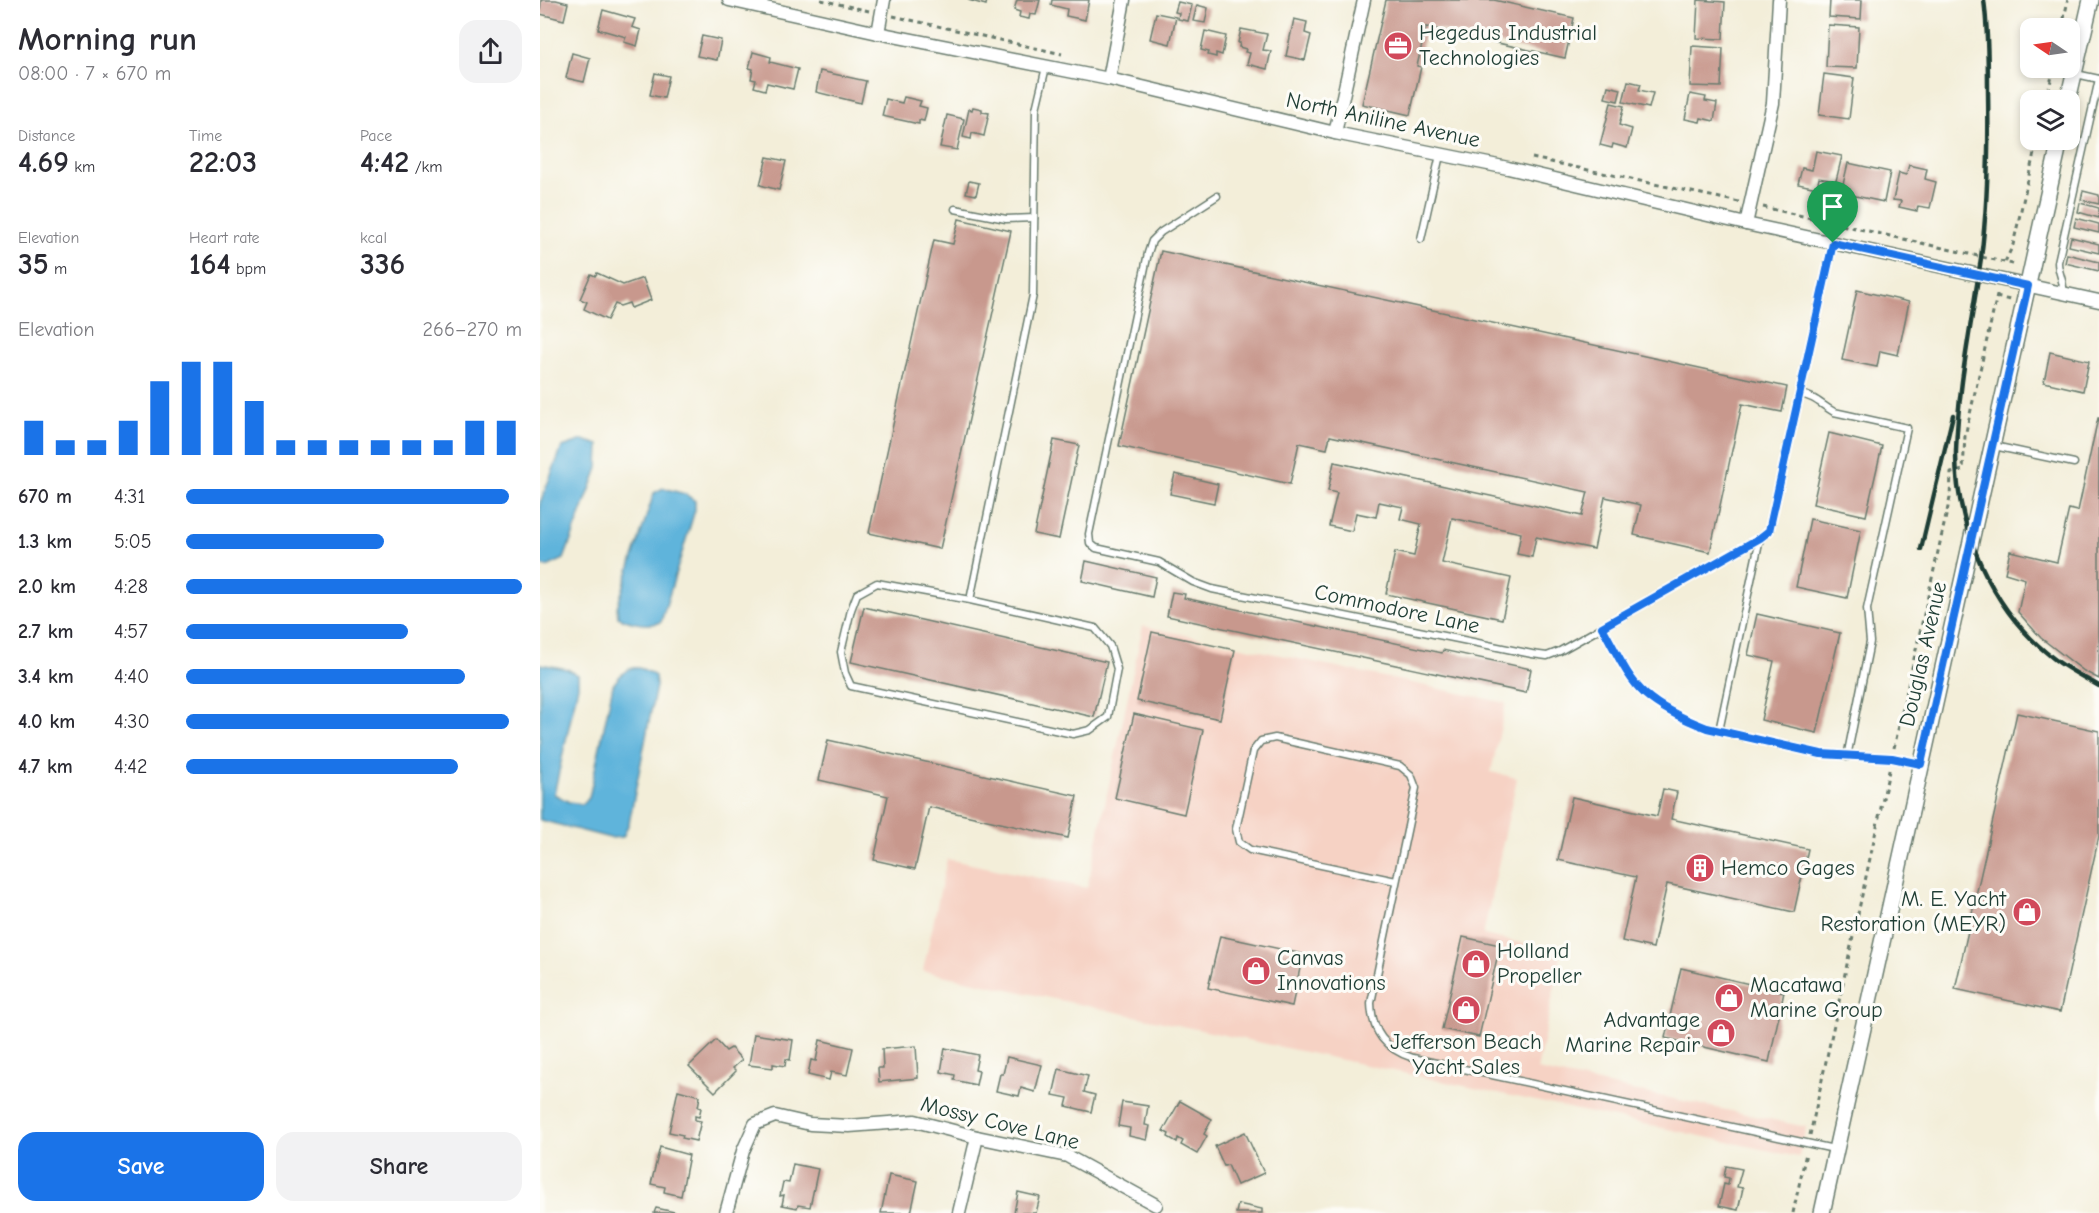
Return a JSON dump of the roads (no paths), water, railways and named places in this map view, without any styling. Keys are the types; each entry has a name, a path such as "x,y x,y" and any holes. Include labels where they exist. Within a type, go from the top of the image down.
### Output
{"street":[{"name":"North Aniline Avenue","path":"729,0 878,33 1109,79 1335,133 1508,168 1746,224 2099,301"},
{"path":"878,33 884,0"},
{"path":"1109,79 1124,0"},
{"path":"1335,133 1364,0"},
{"path":"1746,224 1773,103 1779,0"},
{"path":"2080,47 2091,0"},
{"name":"Douglas Avenue","path":"1822,1213 1994,446 2058,150"},
{"name":"Mossy Cove Lane","path":"726,1213 743,1151 755,1124 776,1116 810,1124 849,1126 915,1121 1067,1156 1156,1204"},
{"path":"959,1213 977,1137"}],"lane":[{"path":"970,600 1033,295 1036,109 1046,66"},
{"path":"2057,292 2064,282 2059,273 2058,262 2099,79 2080,74"},
{"path":"1421,239 1440,155"},
{"name":"Commodore Lane","path":"1217,196 1161,232 1152,241 1089,534 1090,543 1096,548 1159,562 1193,582 1212,589 1547,656 1560,651 1760,538"},
{"path":"956,209 1006,219 1034,218"},
{"path":"1719,731 1760,538 1769,531 1773,519 1833,243"},
{"path":"1800,394 1816,399 1824,407 1834,412 1907,428 1867,609 1870,642 1847,757"},
{"path":"1994,446 2074,462"},
{"path":"877,583 970,600 1095,628 1110,646 1117,669 1108,717 1090,730 1073,734 851,686 845,673 842,652 851,610 857,594 877,583"},
{"path":"1602,627 1644,693 1677,715 1707,728 1821,754 1892,758 1921,764"},
{"path":"1396,881 1250,850 1239,842 1236,829 1252,752 1261,741 1275,738 1400,766 1411,774 1416,788 1371,1003 1371,1016 1378,1035 1385,1044 1413,1058 1836,1150"}],"water":[{"path":"583,440 599,445 598,468 564,559 547,567 540,565 540,503 562,447"},
{"path":"663,488 685,494 695,501 695,510 661,622 639,624 618,617 617,607 654,493"},
{"path":"540,664 567,669 578,675 578,686 554,794 569,802 582,804 589,798 613,685 622,674 631,668 642,669 655,676 656,686 629,823 623,837 610,838 540,820"}],"railway":[{"path":"1984,0 1988,57 1988,174 1981,258 1962,378 1957,427 1957,480 1970,538 1995,592 2012,617 2031,639 2053,658 2099,686"},
{"path":"1921,549 1953,415"}],"place":[{"name":"Hegedus Industrial Technologies","path":"1398,46"},
{"name":"Hemco Gages","path":"1700,868"},
{"name":"M. E. Yacht Restoration (MEYR)","path":"2027,912"},
{"name":"Holland Propeller","path":"1476,964"},
{"name":"Canvas Innovations","path":"1256,971"},
{"name":"Macatawa Marine Group","path":"1729,998"},
{"name":"Jefferson Beach Yacht Sales","path":"1466,1010"},
{"name":"Advantage Marine Repair","path":"1721,1033"}]}
